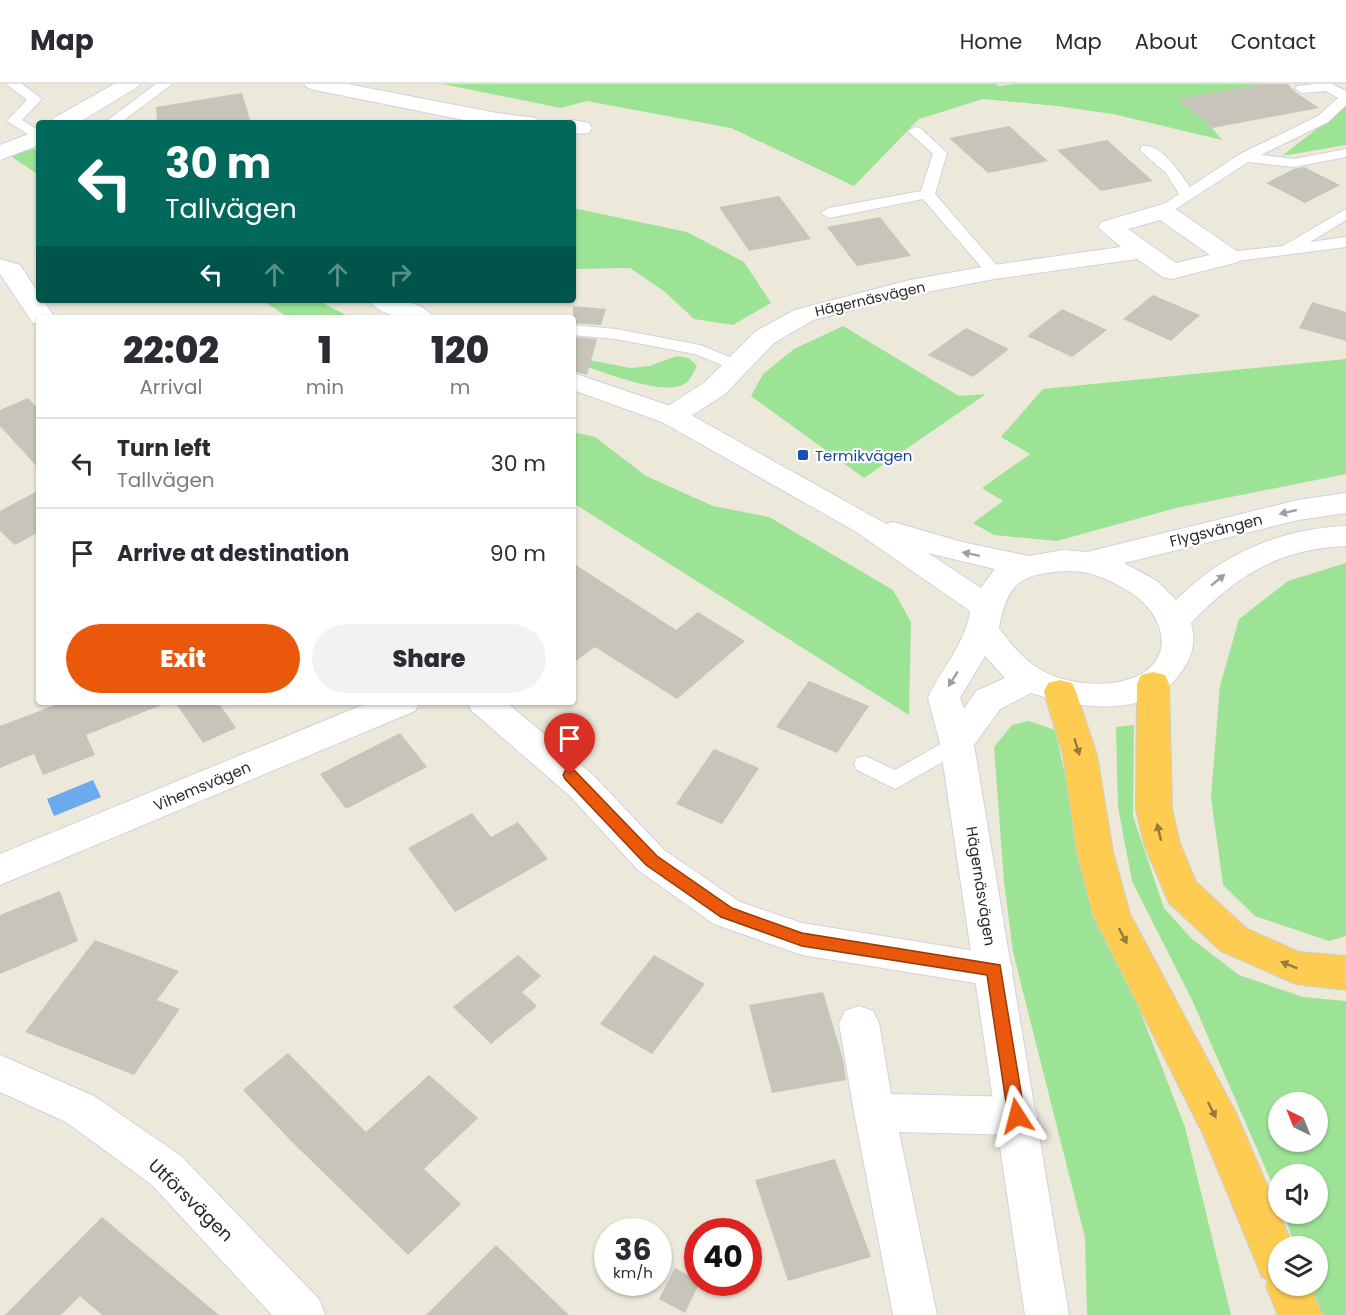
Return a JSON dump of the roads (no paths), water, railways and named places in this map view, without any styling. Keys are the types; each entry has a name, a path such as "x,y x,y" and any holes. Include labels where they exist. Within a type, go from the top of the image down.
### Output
{"highway":[{"path":"1153,684 1154,809 1162,844 1182,891 1234,940 1296,968 1346,973"},
{"path":"1045,686 1080,755 1095,852 1112,915 1221,1127 1268,1238"},
{"path":"1292,1296 1300,1315"}],"street":[{"path":"67,120 129,84"},
{"path":"315,84 497,120"},
{"path":"0,153 36,138"},
{"path":"1162,212 1229,257 1172,272 1110,227 1162,212"},
{"name":"Hägernäsvägen","path":"672,416 715,388 765,337 804,315 910,288 994,272 1142,251"},
{"path":"0,266 11,270 40,315"},
{"path":"388,303 414,315"},
{"path":"576,382 672,416 865,524 984,618 1005,661 1045,686 1110,697 1153,684 1171,666 1179,644 1175,620 1156,594 1125,574 1088,562 1057,561 1028,566 1005,578 984,618"},
{"name":"Flygsvängen","path":"1088,562 1298,510 1346,503"},
{"path":"865,524 960,552 1028,566"},
{"path":"1175,620 1217,579 1248,559 1285,544 1331,536 1346,536"},
{"name":"Hägernäsvägen","path":"984,618 970,657 952,679 944,698 957,743 1047,1315"},
{"path":"957,743 988,700 1045,686"},
{"name":"Vihemsvägen","path":"0,870 396,705"},
{"path":"488,705 582,786 651,860 727,913 802,939 994,970"},
{"path":"859,1023 874,1113 915,1315"},
{"name":"Utförsvägen","path":"0,1073 80,1109 166,1170 303,1315"},
{"path":"874,1113 1017,1116"}],"lane":[{"path":"13,84 35,99 14,121"},
{"path":"115,120 165,84"},
{"path":"1162,212 1245,157 1323,119 1346,97 1328,87 1302,89"},
{"path":"0,112 36,135"},
{"path":"915,131 940,153 927,194"},
{"path":"1147,149 1172,170 1187,195"},
{"path":"1245,157 1294,163 1346,153"},
{"path":"829,213 927,194"},
{"path":"927,194 994,272"},
{"path":"1287,250 1346,214"},
{"path":"1229,257 1346,242"},
{"path":"576,330 616,334 699,350 736,366"},
{"path":"865,764 895,780 957,743"}],"water":[{"path":"93,780 101,797 54,816 47,799"}],"place":[{"name":"Termikvägen","path":"803,455"}]}
